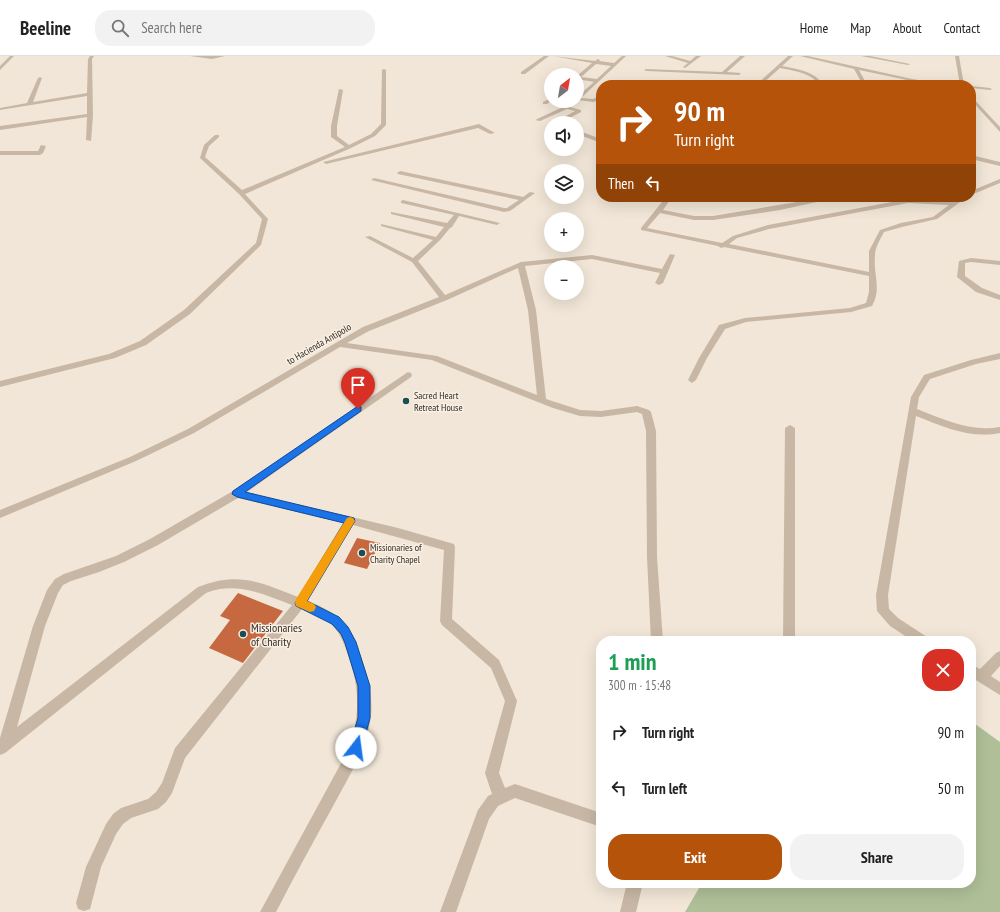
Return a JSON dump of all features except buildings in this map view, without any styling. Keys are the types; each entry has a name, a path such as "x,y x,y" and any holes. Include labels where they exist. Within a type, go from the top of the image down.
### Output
{"street":[{"path":"0,69 12,56"},
{"path":"89,140 90,59 92,56"},
{"path":"192,56 212,58 223,56"},
{"path":"523,73 547,56"},
{"path":"555,56 615,65"},
{"path":"584,72 603,56"},
{"path":"599,80 624,56"},
{"path":"667,56 690,62"},
{"path":"682,71 690,62 699,56"},
{"path":"723,73 743,56"},
{"path":"764,80 781,67 791,56"},
{"path":"802,56 856,68 910,72"},
{"path":"863,56 933,80"},
{"path":"906,56 913,80"},
{"path":"957,56 961,80"},
{"path":"781,67 814,76 819,80"},
{"path":"856,68 862,80"},
{"path":"241,192 349,147 373,135 384,124 384,70"},
{"path":"646,70 738,74"},
{"path":"28,104 40,78"},
{"path":"584,79 596,81"},
{"path":"596,83 577,99 594,101 596,100"},
{"path":"976,88 990,89"},
{"path":"341,90 334,126 334,137 349,147"},
{"path":"0,109 89,94"},
{"path":"976,103 1000,130"},
{"path":"538,120 564,108"},
{"path":"569,108 579,111 569,116"},
{"path":"0,128 90,115"},
{"path":"295,169 479,126 492,133"},
{"path":"584,135 596,139"},
{"path":"0,384 112,356 143,344 187,312 259,244 265,219 241,192 202,157 207,145 217,136"},
{"path":"0,148 44,146 40,153 0,153"},
{"path":"976,158 1000,164"},
{"path":"400,173 524,199"},
{"path":"374,180 508,210 532,193"},
{"path":"976,191 1000,181"},
{"path":"429,208 437,195"},
{"path":"403,202 460,216 497,223"},
{"path":"665,202 643,229 873,275"},
{"path":"659,211 694,218 713,218 811,202"},
{"path":"722,246 735,237 768,227 903,202"},
{"path":"932,202 955,203"},
{"path":"414,261 474,203"},
{"path":"692,380 703,358 722,327 745,320 851,310 869,304 874,295 871,256 875,243 882,231 901,224 935,218 955,203"},
{"path":"393,213 450,226"},
{"path":"383,225 438,239"},
{"path":"368,237 414,261 444,298"},
{"path":"659,283 672,255"},
{"name":"to Hacienda Antipolo","path":"0,514 134,459 191,431 341,345 366,329 444,298 522,264 592,257 665,272"},
{"path":"1000,263 971,260 961,262 962,277 978,290 1000,298"},
{"path":"522,264 532,310 542,400"},
{"path":"341,345 434,358 542,400 580,413 601,414 637,409 644,410 648,414 651,431 652,557 657,636"},
{"path":"915,636 894,622 883,612 882,595 915,397 927,376 1000,356"},
{"path":"2,746 39,626 55,586 68,577 95,569 120,559 154,542 237,494 408,375"},
{"path":"913,411 975,432 1000,430"},
{"path":"789,636 790,428"},
{"path":"237,494 450,547 446,621 495,664 512,702 492,773 501,798"},
{"path":"84,903 88,881 111,828 126,813 151,805 161,798 165,792 174,764 180,752 300,603 350,521"},
{"path":"2,746 202,590 211,586 223,582 236,582 250,585 300,603 330,617 344,630 350,642 364,686 364,718 356,748 268,912"},
{"path":"1000,657 976,673 1000,689"},
{"path":"448,912 483,815 493,801 515,791 596,818"},
{"path":"628,912 634,888"}],"green space":[{"path":"976,725 1000,742 1000,912 685,912 699,888 976,888"}],"slow traffic":[{"path":"310,607 300,603 350,521"}],"place":[{"name":"Sacred Heart Retreat House","path":"406,401"},
{"name":"Missionaries of Charity Chapel","path":"362,553"},
{"name":"Missionaries of Charity","path":"243,634"}],"route":[{"path":"356,748 364,718 364,686 348,636 336,621 300,603 350,521 237,494 358,409"}]}
